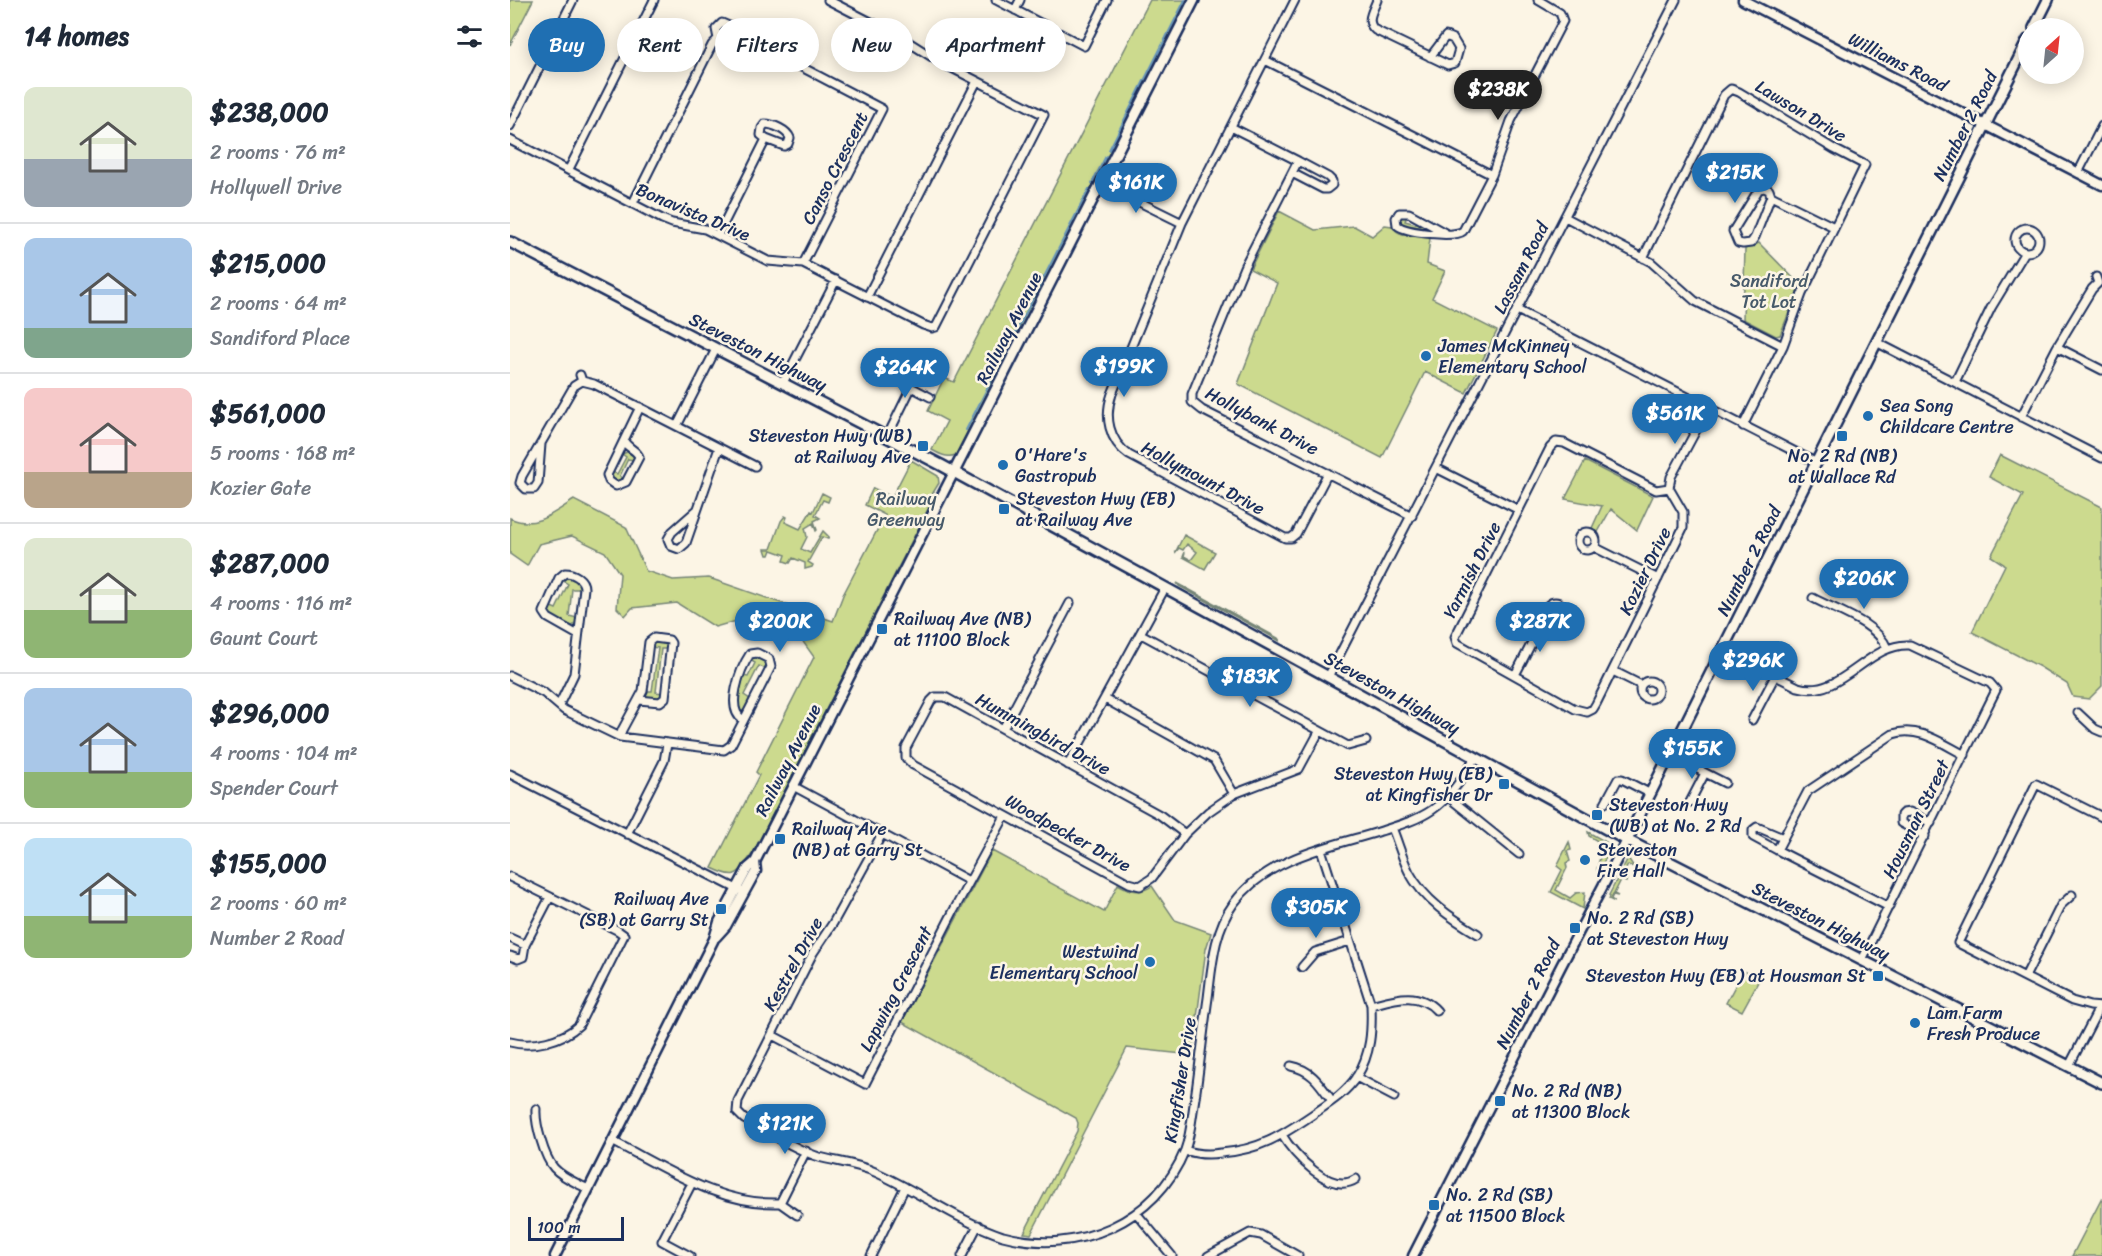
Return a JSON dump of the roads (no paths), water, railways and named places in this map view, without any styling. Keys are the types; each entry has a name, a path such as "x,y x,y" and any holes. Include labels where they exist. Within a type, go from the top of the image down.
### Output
{"main road":[{"name":"Railway Avenue","path":"954,472 1194,0"},
{"path":"2039,18 2048,0"},
{"name":"Number 2 Road","path":"1628,840 2018,59"},
{"name":"Steveston Highway","path":"510,243 954,472 1628,840 2102,1083"}],"street":[{"path":"510,126 573,0"},
{"path":"569,170 654,0"},
{"path":"828,0 902,38 940,62 977,81 867,297"},
{"path":"996,0 1084,46 1107,0"},
{"path":"1015,10 1020,0"},
{"name":"Hollymount Drive","path":"1295,0 1182,223 1110,401 1108,416 1113,438 1120,448 1136,459 1277,535 1292,539 1328,472"},
{"path":"1377,0 1369,20 1372,27 1445,65 1452,65 1459,55 1459,49 1454,39 1446,36 1430,57"},
{"path":"1447,234 1409,213 1399,213 1396,218 1397,225 1402,229 1447,234 1458,235 1463,231 1492,176 1511,121 1562,23 1562,16 1557,10 1538,0"},
{"name":"Lassam Road","path":"1328,677 1676,0"},
{"name":"Williams Road","path":"1743,0 2102,185"},
{"name":"Canso Crescent","path":"633,203 715,43"},
{"path":"1265,60 1492,176"},
{"name":"Canso Crescent","path":"803,264 882,108 813,72"},
{"name":"Bonavista Drive","path":"510,140 672,223 705,229 768,261 803,264 923,325 934,328 939,323 1044,115 977,81"},
{"name":"Lawson Drive","path":"1643,258 1724,95 1731,90 1739,92 1865,165 1834,227"},
{"path":"2078,173 2102,126"},
{"path":"1231,127 1328,177 1332,185 1328,189 1323,189 1292,173"},
{"path":"718,235 766,139"},
{"name":"Hollybank Drive","path":"1298,161 1244,267 1191,399 1197,407 1412,516"},
{"path":"1101,183 1182,223"},
{"path":"1743,426 1783,346 1803,294 1834,227 1771,196 1769,190 1764,188 1759,189 1733,231 1738,243 1751,243 1771,196"},
{"path":"1565,217 1651,262 1695,300 1783,346"},
{"path":"1955,382 1995,301 2025,252"},
{"path":"783,383 836,280"},
{"path":"2021,417 2057,347 2092,288 2099,281"},
{"path":"1516,310 1817,463"},
{"path":"1876,342 2102,458"},
{"path":"2057,347 2102,370"},
{"path":"677,426 716,348"},
{"path":"892,377 930,397"},
{"path":"541,444 538,483 534,489 528,490 523,487 520,480 574,387 581,378 754,466"},
{"path":"887,437 912,388"},
{"path":"624,441 639,457 626,482 616,486 609,481 607,475 640,407"},
{"path":"1669,488 1671,477 1708,408"},
{"name":"Yarmish Drive","path":"1589,711 1575,709 1457,643 1455,636 1550,448 1556,442 1564,443 1656,490 1669,488"},
{"path":"697,510 670,533 668,539 671,546 679,549 685,545 719,448"},
{"path":"1436,468 1519,510"},
{"name":"Railway Avenue","path":"555,1256 714,939 719,922 741,890 748,868 755,862 954,472"},
{"name":"Kozier Drive","path":"1589,711 1596,704 1613,671 1683,528 1687,511 1669,488"},
{"path":"1594,547 1658,579"},
{"path":"558,705 574,674 584,584 580,579 565,573 559,578 544,612 548,618 578,635"},
{"path":"1068,765 1165,588"},
{"path":"1723,650 1803,688 1819,688 1831,684 1887,648 1875,630 1813,598"},
{"path":"1003,729 1070,603"},
{"path":"1515,675 1542,623 1548,617"},
{"path":"1141,634 1348,746 1366,741"},
{"path":"620,737 644,688 649,642 654,638 669,640 671,649 665,698 660,702 639,700"},
{"name":"Housman Street","path":"1862,960 1996,690 1989,683 1919,648 1901,645 1887,648"},
{"path":"510,676 544,693 558,705 620,737 724,750 731,745 771,665 769,659 757,653 750,654 738,677 734,710 743,720"},
{"path":"1613,671 1641,685"},
{"path":"1752,720 1775,676"},
{"name":"Hummingbird Drive","path":"906,748 931,701 938,696 945,697 1160,815 1185,834"},
{"path":"1105,699 1214,760 1234,794"},
{"path":"2078,713 2095,729 2102,732"},
{"path":"1777,850 1802,800 1814,786 1893,734 1904,731 1916,732 1965,755"},
{"name":"Woodpecker Drive","path":"906,748 906,758 913,765 1129,883 1140,886 1152,878 1185,834 1208,812 1234,794 1299,769 1319,732"},
{"path":"627,834 664,761 667,744"},
{"path":"1670,755 1725,783"},
{"name":"Kingfisher Drive","path":"737,1112 744,1119 806,1151 868,1169 1002,1235 1023,1241 1062,1243 1083,1240 1113,1229 1137,1214 1166,1183 1185,1150 1196,1092 1213,954 1220,928 1234,903 1255,881 1280,864 1392,828 1425,814 1448,796 1475,757"},
{"path":"1690,802 1705,773"},
{"path":"510,774 741,890"},
{"path":"1605,803 1618,779 1651,794"},
{"path":"2069,1066 2099,1007 2072,1001 1958,943 2036,784 2102,817"},
{"path":"793,786 969,881"},
{"path":"1448,796 1520,854"},
{"path":"1925,836 1901,824 1900,815 1908,812 1931,823"},
{"name":"Lapwing Crescent","path":"772,1035 865,1084 969,881 1005,816"},
{"path":"1783,838 1761,827 1753,830 1752,835 1755,839 1889,907"},
{"path":"1392,828 1410,872 1425,894 1449,916 1478,934"},
{"name":"Kestrel Drive","path":"737,1112 738,1101 813,953 882,834"},
{"name":"Number 2 Road","path":"1413,1256 1628,840"},
{"path":"1185,1150 1192,1153 1212,1154 1243,1151 1264,1144 1282,1135 1332,1101 1356,1077 1370,1044 1371,1005 1321,849"},
{"path":"510,877 624,935 586,1014 574,1030 563,1036 536,1044 510,1042"},
{"path":"2025,977 2061,905 2072,895"},
{"path":"510,956 521,959 525,954 525,945 550,897"},
{"path":"510,938 525,945"},
{"path":"1302,966 1315,952 1350,941"},
{"path":"1371,1005 1397,999 1416,998 1429,1002 1437,1011"},
{"path":"1291,1066 1302,1068 1313,1075 1332,1101"},
{"path":"1356,1077 1394,1097"},
{"path":"536,1109 535,1121 552,1166 564,1176 588,1189"},
{"path":"1282,1135 1294,1154 1315,1172 1340,1183 1347,1184 1356,1179"},
{"path":"612,1140 692,1183 717,1193 747,1200 780,1203 797,1215"},
{"path":"780,1203 806,1151"},
{"path":"690,1256 662,1241 692,1183"},
{"path":"871,1256 905,1187"},
{"path":"1137,1214 1172,1256"},
{"path":"962,1256 978,1225"},
{"path":"1209,1256 1250,1233 1261,1235 1298,1256"}],"waterway":[{"path":"1109,150 1185,0"},
{"path":"1092,183 1106,156"},
{"path":"999,365 1089,189"},
{"path":"966,430 996,371"}],"place":[{"name":"James McKinney Elementary School","path":"1426,356"},
{"name":"Sea Song Childcare Centre","path":"1868,416"},
{"name":"No. 2 Rd (NB) at Wallace Rd","path":"1842,436"},
{"name":"Steveston Hwy (WB) at Railway Ave","path":"923,446"},
{"name":"O'Hare's Gastropub","path":"1003,465"},
{"name":"Steveston Hwy (EB) at Railway Ave","path":"1004,509"},
{"name":"Railway Ave (NB) at 11100 Block","path":"882,629"},
{"name":"Steveston Hwy (EB) at Kingfisher Dr","path":"1504,784"},
{"name":"Steveston Hwy (WB) at No. 2 Rd","path":"1597,815"},
{"name":"Railway Ave (NB) at Garry St","path":"780,839"},
{"name":"Steveston Fire Hall","path":"1585,860"},
{"name":"Railway Ave (SB) at Garry St","path":"721,909"},
{"name":"No. 2 Rd (SB) at Steveston Hwy","path":"1575,928"},
{"name":"Westwind Elementary School","path":"1150,962"},
{"name":"Steveston Hwy (EB) at Housman St","path":"1878,976"},
{"name":"Lam Farm Fresh Produce","path":"1915,1023"},
{"name":"No. 2 Rd (NB) at 11300 Block","path":"1500,1101"},
{"name":"No. 2 Rd (SB) at 11500 Block","path":"1434,1205"}],"park label":[{"name":"Sandiford Tot Lot","path":"1769,291"},
{"name":"Railway Greenway","path":"906,509"}]}
